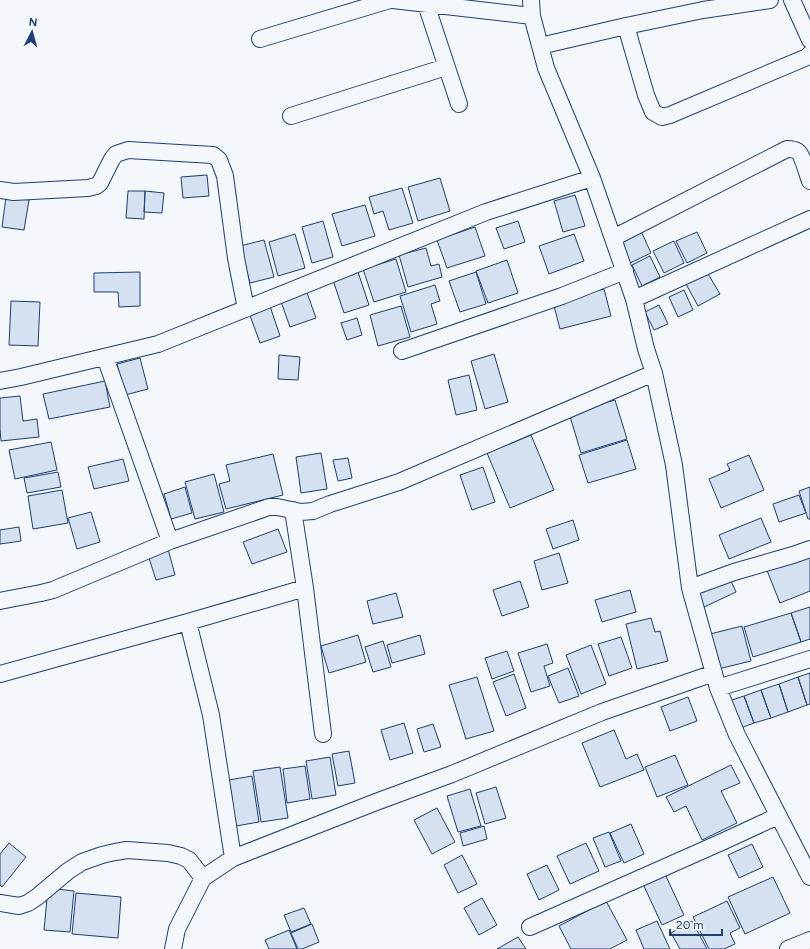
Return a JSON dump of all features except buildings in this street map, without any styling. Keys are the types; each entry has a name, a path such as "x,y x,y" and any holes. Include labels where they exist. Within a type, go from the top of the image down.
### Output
{"street":[{"path":"260,39 391,0 532,16"},
{"path":"531,0 532,16 546,68 592,178 634,299 646,349 654,374 674,465 690,588 716,681 737,735 810,877"},
{"path":"540,46 703,10 770,0"},
{"path":"792,0 810,40"},
{"path":"426,4 458,104"},
{"path":"626,26 646,95 653,112 662,117 670,115 807,57 810,54"},
{"path":"291,116 446,67"},
{"path":"613,238 787,149 797,151 801,154 810,181"},
{"path":"0,190 21,191 88,188 96,186 100,183 116,154 128,150 213,155 219,160 225,176 236,258 246,309"},
{"path":"0,381 158,344 486,212 592,178"},
{"path":"634,299 810,219"},
{"path":"402,350 562,296 625,271"},
{"path":"105,357 170,541"},
{"path":"0,601 53,590 170,541 269,507 277,507 301,512 313,511 330,504 399,482 654,374"},
{"path":"293,510 305,588 323,734"},
{"path":"690,588 734,572 793,555 810,548"},
{"path":"0,674 305,588"},
{"path":"188,622 211,715 233,858"},
{"path":"173,949 177,929 202,878 233,858 452,774 602,712 716,681 810,659"},
{"path":"530,927 778,816"},
{"path":"0,903 19,906 28,903 68,871 82,862 102,855 127,850 168,853 181,856 189,860 202,878"},
{"path":"788,949 810,940"}]}
